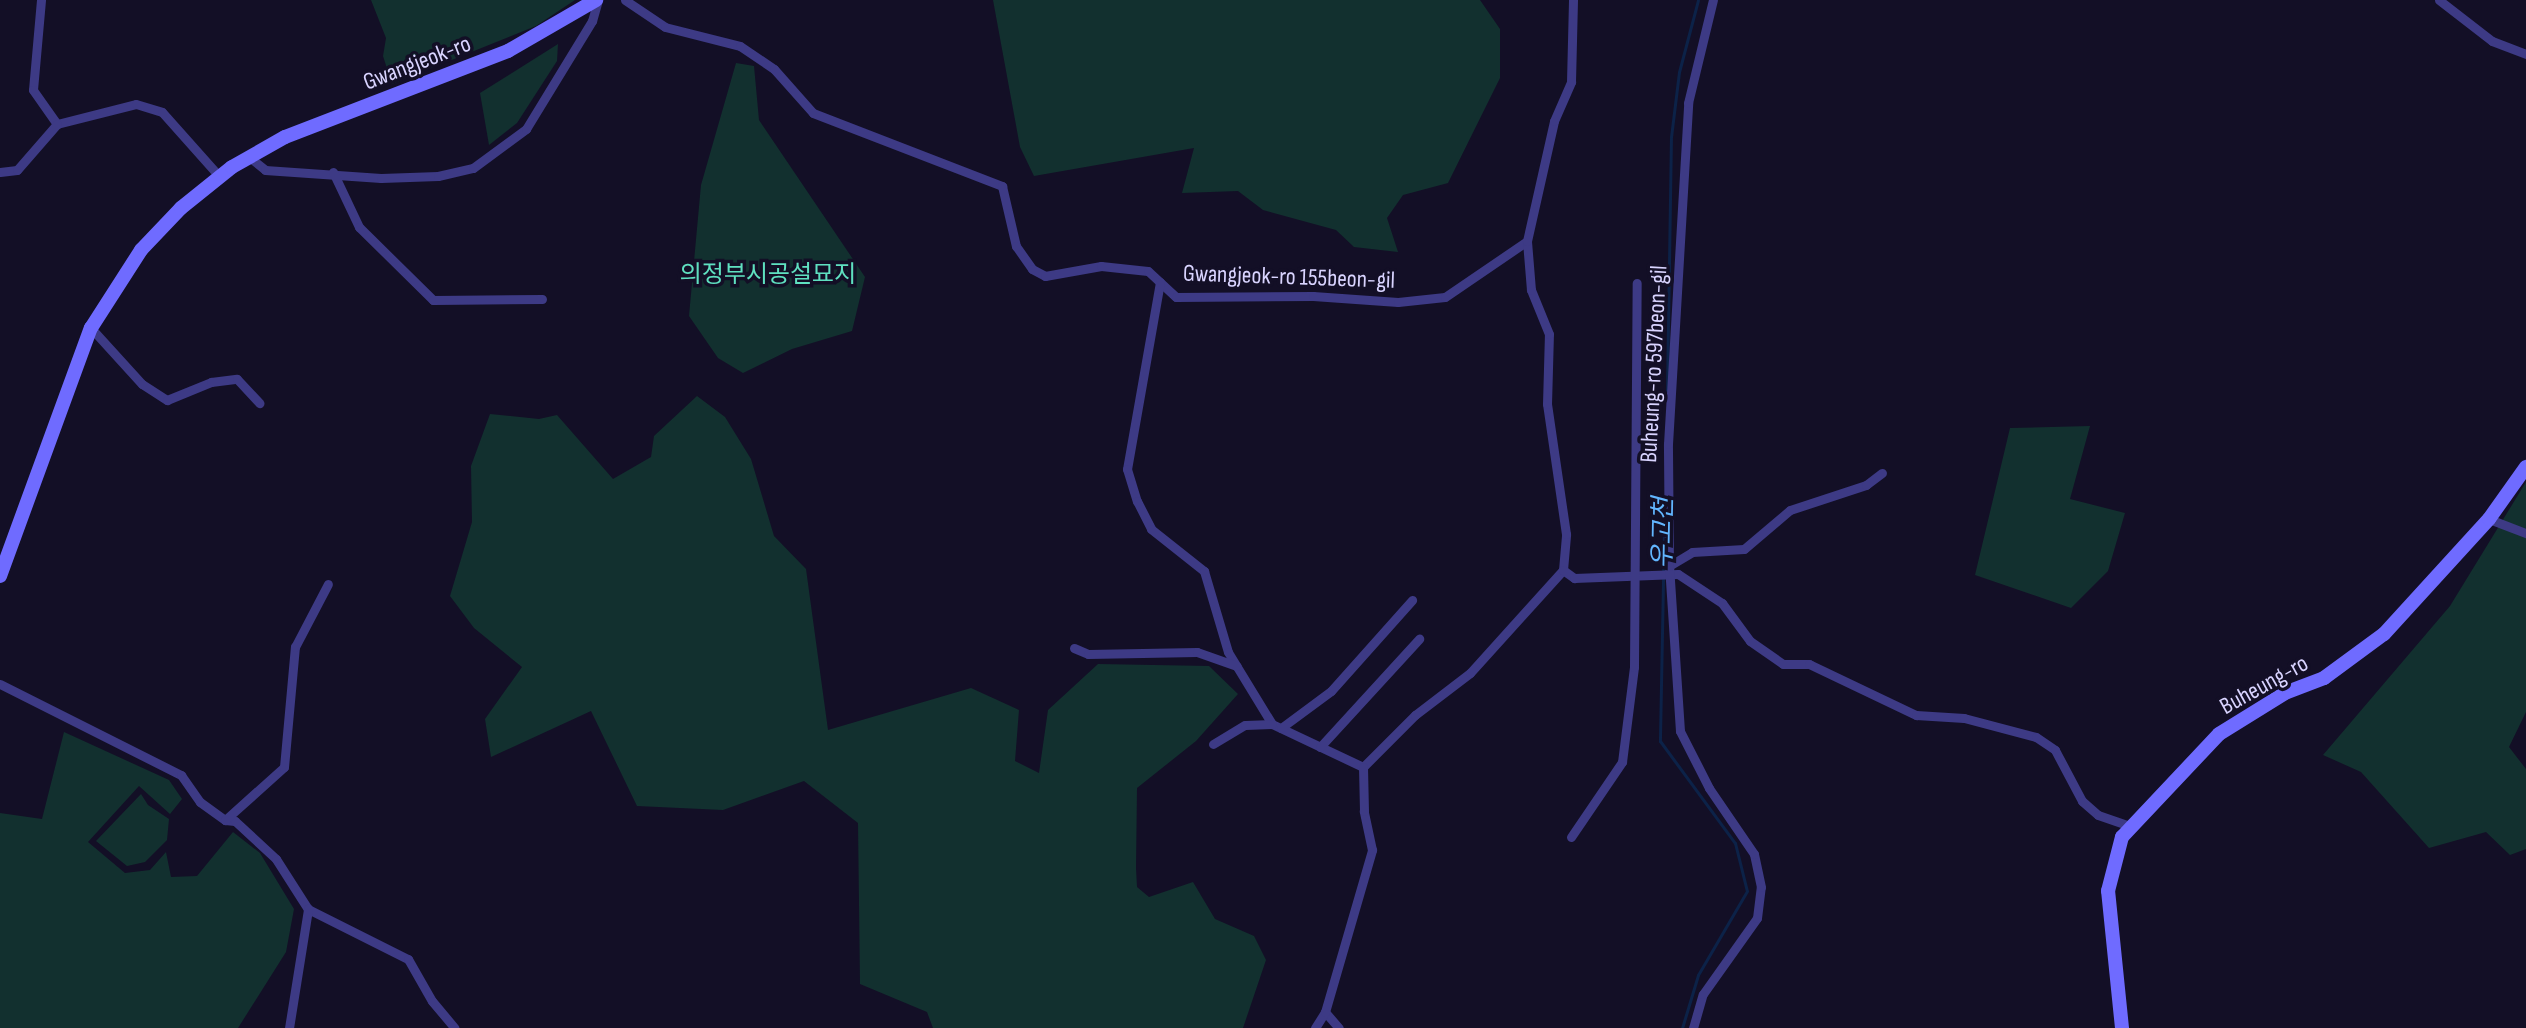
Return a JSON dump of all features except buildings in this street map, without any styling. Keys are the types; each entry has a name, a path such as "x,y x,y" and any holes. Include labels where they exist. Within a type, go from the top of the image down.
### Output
{"main road":[{"name":"Gwangjeok-ro","path":"0,576 91,328 141,250 220,177 248,156 322,121 508,51 597,0"},
{"name":"Buheung-ro","path":"2122,1028 2108,891 2122,837 2219,734 2272,700 2324,678 2384,634 2489,519 2526,467"}],"street":[{"path":"41,0 33,90 57,124"},
{"name":"Gwangjeok-ro","path":"248,156 265,170 438,176 462,172 494,156 526,129 592,21 597,0"},
{"name":"Gwangjeok-ro 155beon-gil","path":"625,0 665,27 740,46 774,69 813,113 1002,186 1016,246 1032,269 1045,276 1101,266 1148,271 1176,297 1313,296 1398,302 1445,297 1527,241"},
{"path":"1315,1028 1325,1012 1372,850 1364,811 1363,767 1415,715 1470,673 1563,570 1566,534 1547,404 1549,334 1531,290 1527,241 1554,121 1571,82 1573,0"},
{"name":"Buheung-ro 597beon-gil","path":"1693,1028 1703,994 1757,918 1761,887 1754,854 1709,788 1680,731 1667,572 1668,444 1688,103 1713,0"},
{"path":"2439,0 2492,41 2526,54"},
{"path":"0,172 17,170 57,124 136,104 162,112 220,177"},
{"path":"333,172 359,227 433,300 542,299"},
{"path":"1160,282 1127,469 1151,529 1204,571 1237,666 1276,726"},
{"path":"1571,837 1622,762 1634,667 1639,417 1637,283"},
{"path":"91,328 142,384 167,400 211,382 237,379 259,403"},
{"path":"1667,572 1692,552 1744,549 1790,510 1866,485 1882,473"},
{"path":"2489,519 2526,533"},
{"path":"1563,570 1574,578 1667,572 1678,574 1722,603 1750,641 1783,664 1809,664 1916,715 1964,718 2036,737 2055,750 2082,801 2098,815 2132,827"},
{"path":"225,820 284,767 295,647 328,584"},
{"path":"1276,726 1331,691 1412,600"},
{"path":"1320,747 1419,639"},
{"path":"1074,648 1088,654 1197,652 1237,666"},
{"path":"0,684 38,708 163,764 225,820 235,821 276,859 308,909 408,959 419,970 432,1001 455,1028"},
{"path":"1213,744 1245,725 1276,726 1363,767"},
{"path":"289,1028 308,909"},
{"path":"1325,1012 1339,1028"}],"green space":[{"path":"371,0 575,0 536,26 392,84 383,56 386,38"},
{"path":"993,0 1480,0 1500,29 1500,78 1448,183 1403,195 1387,218 1398,252 1354,247 1336,230 1263,210 1238,191 1182,193 1194,148 1034,176 1020,147"},
{"path":"558,44 557,61 517,123 489,145 480,93"},
{"name":"의정부시공설묘지","path":"736,63 754,66 759,120 865,277 852,331 792,349 743,373 718,358 689,316 701,185"},
{"path":"697,396 725,417 751,459 774,536 806,569 828,730 971,688 1019,710 1015,761 1039,773 1048,710 1098,664 1209,666 1238,694 1196,741 1137,788 1136,868 1137,887 1149,897 1193,882 1215,919 1254,936 1266,960 1243,1028 933,1028 927,1012 860,984 858,823 804,781 723,810 637,806 591,711 491,757 485,719 522,667 474,628 450,596 472,522 471,466 490,414 539,419 557,415 613,479 651,457 654,436"},
{"path":"2090,426 2070,499 2125,513 2108,571 2071,608 1975,575 2010,428"},
{"path":"2526,482 2526,712 2509,747 2526,769 2526,849 2510,855 2486,832 2429,848 2361,772 2323,755 2450,606"},
{"path":"64,732 169,780 182,799 170,814 139,786 88,842 125,873 150,870 166,852 171,877 197,876 233,832 260,853 294,909 286,952 238,1028 0,1028 0,813 42,819"},
{"path":"141,794 148,805 169,819 167,840 145,862 127,866 96,841"}],"waterway":[{"name":"우고천","path":"1667,390 1671,137 1679,72 1698,0"},
{"name":"우고천","path":"1664,529 1660,741 1735,843 1747,891 1698,975 1682,1028"}]}
